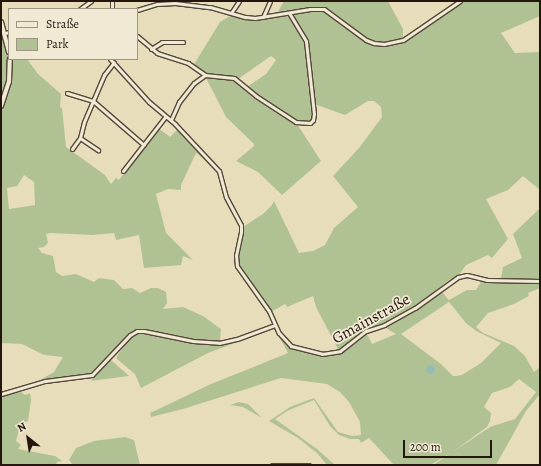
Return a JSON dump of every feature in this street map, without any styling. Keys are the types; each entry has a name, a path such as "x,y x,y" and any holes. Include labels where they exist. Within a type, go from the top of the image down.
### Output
{"street":[{"path":"81,8 91,1"},
{"path":"231,13 238,1"},
{"path":"264,17 270,1"},
{"path":"138,10 156,4 185,3 210,7 246,18 264,17 310,9 324,9 334,14 366,40 374,43 390,44 407,38 460,1"},
{"path":"138,37 159,54 188,63 205,75 234,78 263,101 296,122 306,124 313,120 314,114 306,41 289,13"},
{"path":"1,22 7,33"},
{"path":"151,49 162,42 183,42"},
{"path":"1,106 9,82 10,60"},
{"path":"111,60 156,109 171,120 178,102 194,82 205,75"},
{"path":"72,149 80,138 84,122 104,75 114,62"},
{"path":"68,93 93,101 144,145"},
{"path":"123,171 165,117"},
{"name":"Gmainstraße","path":"171,120 219,171 226,197 241,225 236,255 237,266 269,311 275,325 286,342 291,346 319,354 331,354 345,349 366,331 384,325 415,308 458,277 467,275 488,280 540,281"},
{"path":"80,138 98,150"},
{"path":"1,394 45,381 92,375 130,335 137,331 144,331 193,341 219,342 237,339 275,325"},
{"path":"272,465 309,465"}],"green space":[{"path":"284,1 388,1 403,29 403,39 457,1 540,1 540,16 501,33 515,53 540,52 540,190 523,176 508,190 486,199 508,239 492,258 488,255 466,265 459,275 449,280 412,309 383,324 367,329 339,351 316,307 313,296 287,307 285,304 271,312 239,266 237,257 243,227 263,214 274,201 299,253 313,251 325,245 334,228 358,207 333,176 359,148 382,117 381,107 374,101 368,101 345,115 314,104 314,121 311,125 305,126 297,124 321,161 282,195 258,172 236,161 254,146 254,144 226,117 205,76 193,66 220,22 235,13 246,16 260,16 277,13","holes":["271,56 276,60 266,74 247,87 238,79"]},
{"path":"1,31 8,48 8,60 28,60 38,74 61,94 60,107 62,108 66,147 105,175 111,184 116,178 119,180 158,128 170,137 178,129 217,170 196,153 181,185 181,190 168,189 156,194 166,233 193,260 183,256 181,265 144,268 139,235 116,240 114,233 93,235 50,233 46,234 48,243 44,247 38,248 42,253 53,256 56,272 62,276 76,274 94,282 99,278 114,280 123,289 132,288 140,293 151,288 158,288 166,292 167,303 163,309 183,307 203,316 221,329 220,340 225,341 201,341 139,329 134,331 90,374 40,380 54,372 63,357 44,355 22,344 1,343","holes":["24,175 34,182 35,205 9,209 7,188 17,186"]},
{"path":"540,206 540,280 501,279 503,267 522,258 513,234 539,209"},
{"path":"482,280 540,282 540,288 528,293 529,296 514,304 488,313 476,327 483,333 514,346 525,356 534,372 540,367 540,394 526,411 496,465 433,465 451,453 430,465 394,465 369,438 361,443 359,439 350,439 339,435 330,426 314,400 289,410 275,419 317,449 335,465 327,465 317,453 298,438 269,421 290,407 314,398 338,432 352,436 361,435 360,422 349,402 340,392 327,384 281,378 183,409 151,417 150,413 211,384 288,353 276,331 272,329 208,353 141,388 135,374 117,359 117,356 130,338 138,333 198,343 217,344 269,328 275,329 284,341 292,347 322,355 336,354 351,345 366,332 372,344 396,334 386,328 388,324 419,307 440,290 449,300 467,290 476,290","holes":["449,302 466,323 476,331 501,343 481,363 462,375 453,376 441,364 401,334","519,379 536,392 515,419 490,427 451,453 487,427 490,421 491,413 484,407 492,393 510,387"]},
{"path":"111,360 129,376 91,381 94,376"},
{"path":"21,392 25,395 30,393 31,400 28,421 21,424 16,441 21,445 18,449 55,456 62,461 57,462 56,465 1,465 1,396"},
{"path":"239,402 248,404 262,418 243,407 230,405"},
{"path":"125,437 134,440 140,465 73,465 69,460 76,448 94,441"}],"water":[{"path":"430,364 435,369 430,374 425,369"}]}
